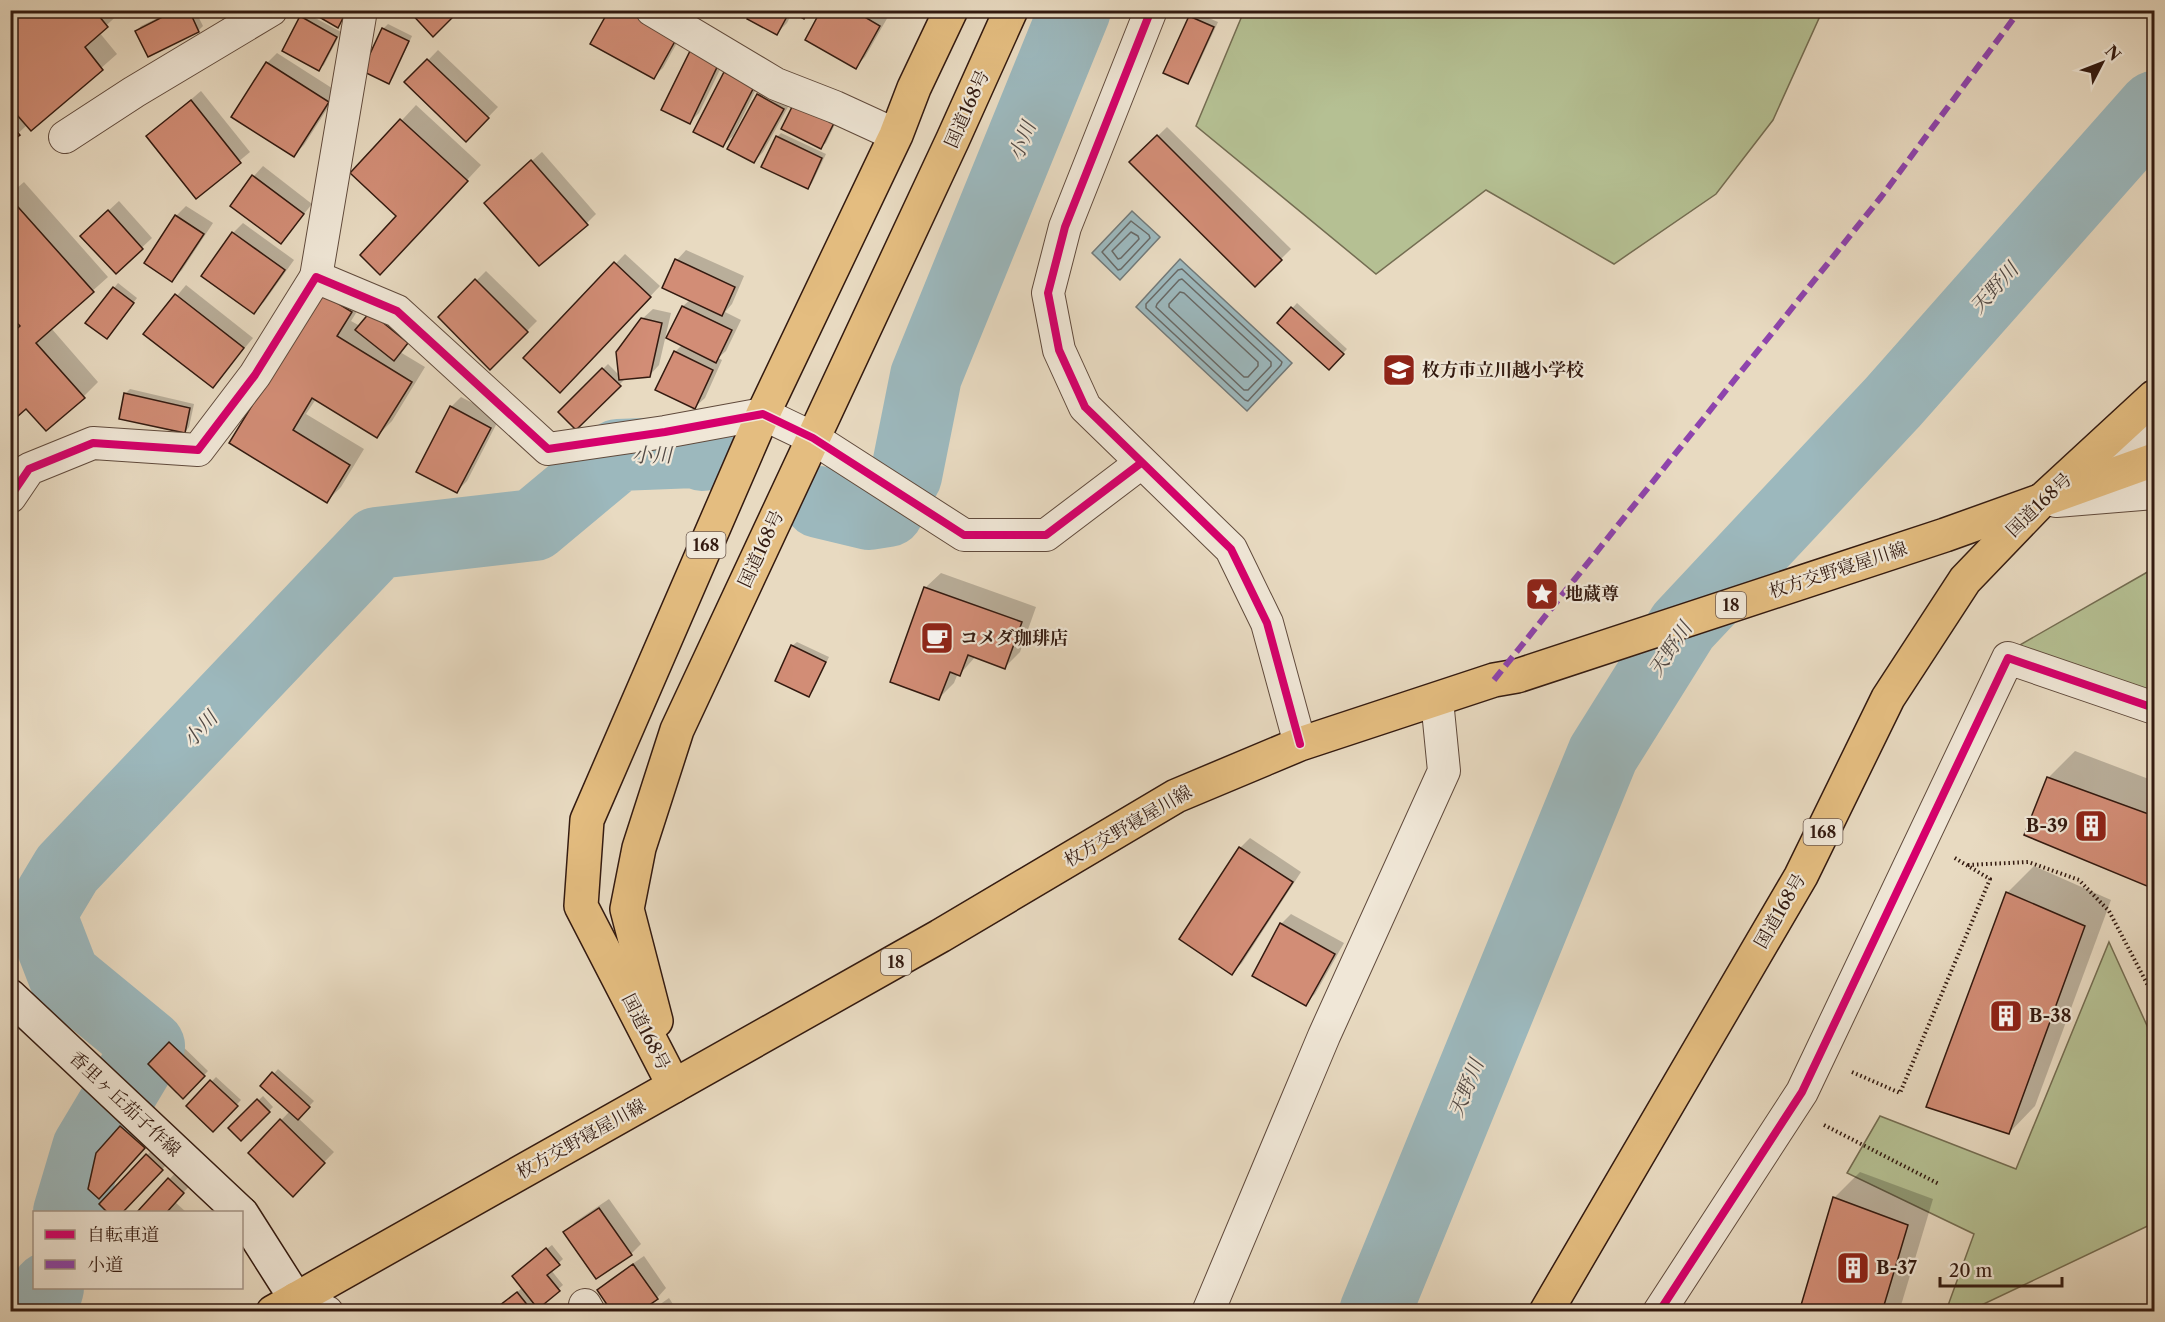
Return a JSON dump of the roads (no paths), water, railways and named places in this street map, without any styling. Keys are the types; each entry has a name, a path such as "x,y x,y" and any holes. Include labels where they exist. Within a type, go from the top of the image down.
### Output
{"main road":[{"name":"国道168号","path":"674,1086 581,906 587,820 763,414 896,135 914,88 951,10"},
{"name":"国道168号","path":"674,1086 627,909 639,848 677,730 953,140 1011,10"},
{"name":"国道168号","path":"1546,1311 1801,876 1888,698 1965,580 2040,502 2154,397"},
{"name":"枚方交野寝屋川線","path":"292,1308 674,1086 940,936 1176,796 1300,744 1945,535 2154,460"}],"street":[{"path":"65,137 134,92 271,10"},
{"path":"10,497 29,469 93,443 198,450 255,375 315,276 361,10"},
{"path":"652,10 776,84 835,107 896,135"},
{"path":"1150,10 1065,226 1048,293 1059,350 1084,407 1231,549 1267,624 1300,744"},
{"path":"315,276 397,311 548,449 665,432 763,414 813,438 964,535 1046,535 1142,463"},
{"path":"2040,502 2154,430"},
{"path":"2040,502 2154,493"},
{"path":"1659,1311 1802,1092 2008,658 2154,708"},
{"path":"1208,1311 1324,1036 1444,771 1437,699"},
{"name":"香里ヶ丘茄子作線","path":"10,996 239,1211"},
{"name":"香里ヶ丘茄子作線","path":"243,1216 292,1308"},
{"path":"292,1308 327,1311"}],"water":[{"path":"1132,211 1160,237 1120,280 1092,253"},
{"path":"1180,259 1292,363 1247,411 1136,307"}],"waterway":[{"name":"小川","path":"906,476 926,376 1075,10"},
{"name":"天野川","path":"1375,1312 1603,754 1683,626 1893,402 2154,107"},
{"name":"小川","path":"69,1211 88,1148 149,1046 64,976 40,914 67,869 377,543 534,525 618,455 695,452 702,455"},
{"name":"小川","path":"819,502 869,514 888,511"},
{"name":"小川","path":"41,1312 48,1289"}],"place":[{"name":"枚方市立川越小学校","path":"1399,370"},
{"name":"地蔵尊","path":"1542,594"},
{"name":"コメダ珈琲店","path":"937,638"},
{"name":"B-39","path":"2091,826"},
{"name":"B-38","path":"2006,1016"},
{"name":"B-37","path":"1853,1268"}]}
